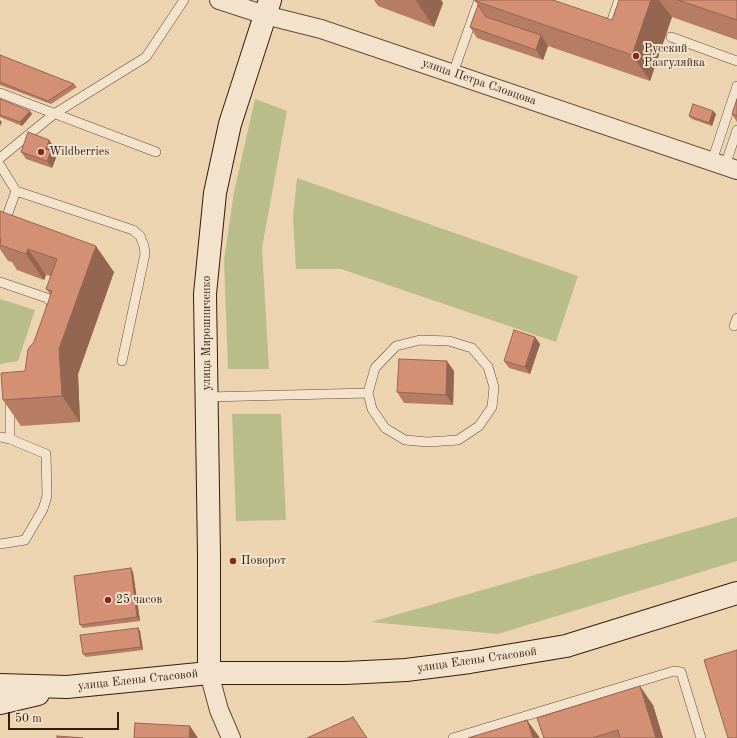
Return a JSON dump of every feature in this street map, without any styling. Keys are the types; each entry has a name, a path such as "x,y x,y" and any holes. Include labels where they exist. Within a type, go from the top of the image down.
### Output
{"main road":[{"name":"улица Мирошниченко","path":"209,673 209,556 205,294 215,193 230,124 267,7"},
{"name":"улица Елены Стасовой","path":"0,702 67,687 209,673 345,673 406,670 470,662 566,646 737,593"},
{"name":"улица Елены Стасовой","path":"0,685 67,687"}],"street":[{"name":"улица Петра Словцова","path":"219,0 267,7 321,29 725,165"},
{"name":"улица Елены Стасовой","path":"209,673 219,710 231,738"}],"lane":[{"path":"0,158 54,114 146,58 184,0"},
{"path":"453,73 479,0"},
{"path":"603,25 610,27 619,0"},
{"path":"671,37 737,61"},
{"path":"725,165 737,86"},
{"path":"0,93 156,152"},
{"path":"725,165 737,130"},
{"path":"0,165 16,190 133,230 140,236 145,254 122,361"},
{"path":"0,235 16,190"},
{"path":"0,282 47,298 51,302 52,307 47,322"},
{"path":"420,340 448,341 472,348 488,367 494,387 492,407 479,426 458,440 428,442 405,440 385,428 372,409 368,393 375,368 396,346 420,340"},
{"path":"10,390 10,440"},
{"path":"207,397 368,393"},
{"path":"0,437 46,454 46,496 43,509 24,540 0,544"},
{"path":"453,738 674,671 681,672 701,738"}],"green space":[{"path":"255,99 287,111 262,248 269,369 228,369 224,260 234,192"},
{"path":"297,178 578,276 556,342 341,269 296,269 293,217"},
{"path":"0,299 35,310 18,361 0,364"},
{"path":"232,414 281,414 286,520 236,521"},
{"path":"737,517 737,561 498,634 371,622"}],"building":[{"path":"475,0 553,0 612,20 619,0 651,0 632,55"},
{"path":"678,0 737,0 737,20"},
{"path":"478,5 486,17 541,35 536,50 470,27"},
{"path":"0,55 74,84 48,101 0,82"},
{"path":"0,99 30,111 20,122 0,115"},
{"path":"737,99 737,116 732,114"},
{"path":"693,104 713,111 709,123 689,116"},
{"path":"28,132 49,140 46,149 51,151 47,161 21,152"},
{"path":"0,211 96,246 59,349 62,396 3,400 1,373 25,371 28,349 34,342 52,291 46,289 57,259 28,249 26,254 0,245"},
{"path":"514,330 535,337 525,367 504,361"},
{"path":"399,359 447,361 446,395 397,392"},
{"name":"25 часов","path":"131,568 137,617 80,625 74,576"},
{"path":"138,628 141,647 83,654 80,635"},
{"path":"737,650 737,738 728,738 704,660"},
{"path":"640,686 656,738 620,738 618,730 592,738 544,738 537,718"},
{"path":"353,717 367,738 307,738"},
{"path":"527,720 533,738 468,738"},
{"path":"135,723 190,726 189,738 134,738"},
{"path":"57,736 83,738 57,738"}],"place":[{"name":"Русский Разгуляйка","path":"636,56"},
{"name":"Wildberries","path":"41,152"},
{"name":"Поворот","path":"233,561"},
{"name":"25 часов","path":"108,600"}]}
